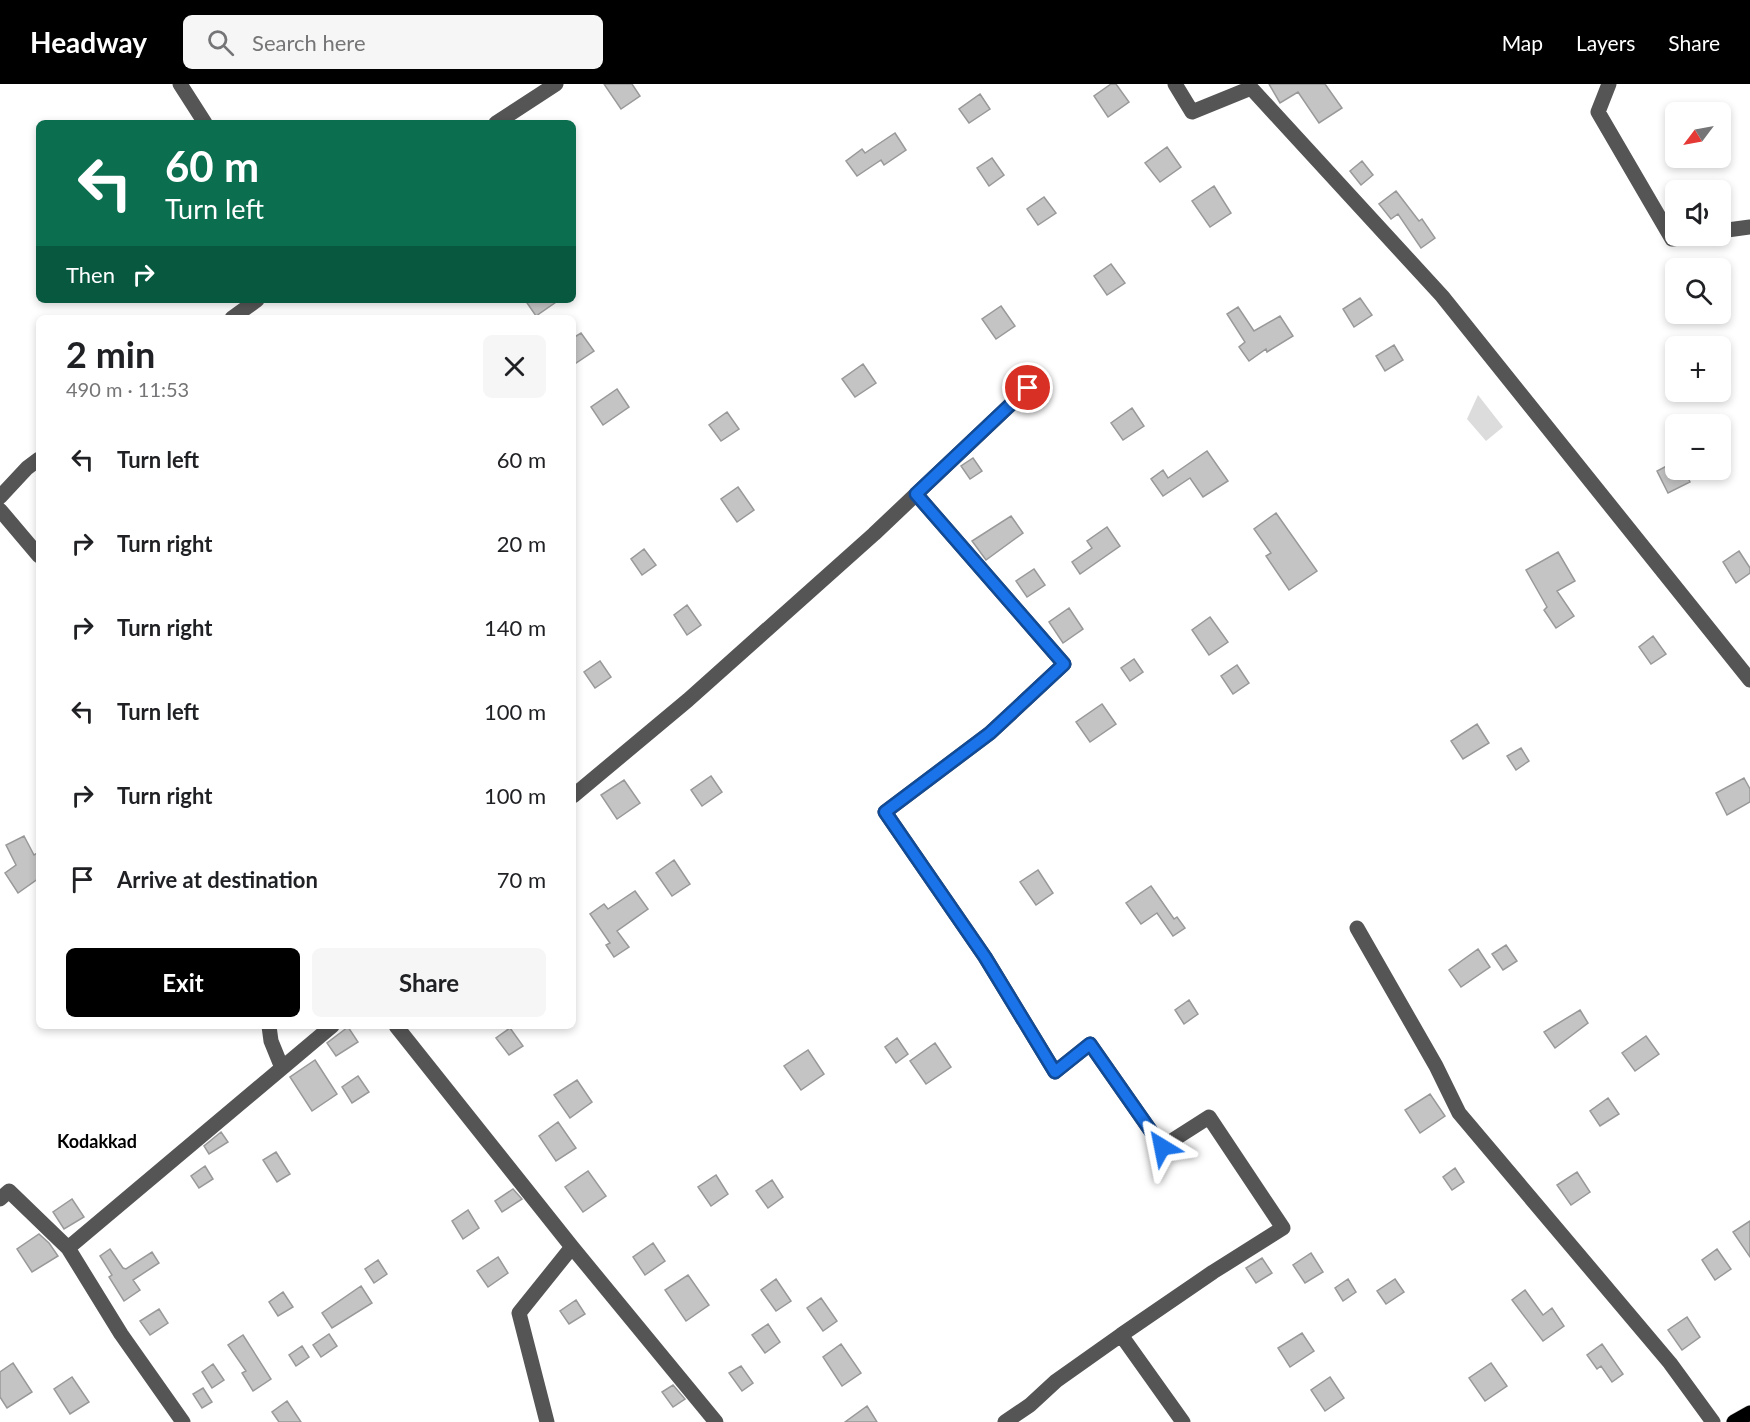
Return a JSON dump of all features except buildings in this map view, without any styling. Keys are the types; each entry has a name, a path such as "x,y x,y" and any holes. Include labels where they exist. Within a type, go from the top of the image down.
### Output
{"main road":[{"path":"1734,1422 1750,1413"}],"street":[{"path":"180,84 204,120"},
{"path":"501,120 556,84"},
{"path":"1175,84 1192,112 1251,88 1442,296 1750,680"},
{"path":"1609,84 1598,112 1665,229"},
{"path":"1731,229 1750,226"},
{"path":"236,315 253,303"},
{"path":"576,793 688,700 874,534 1028,388"},
{"path":"0,497 36,461"},
{"path":"916,494 1064,664 990,733 885,812 985,957 1055,1072 1090,1044 1162,1147 1209,1118 1282,1228 1121,1335 1005,1422"},
{"path":"0,510 36,552"},
{"path":"1357,928 1436,1066 1458,1113 1670,1363 1713,1422"},
{"path":"269,1029 271,1041 282,1068"},
{"path":"68,1248 328,1029"},
{"path":"398,1029 572,1247 716,1422"},
{"path":"3,1191 68,1248 121,1334 183,1422"},
{"path":"547,1422 519,1313 572,1247"},
{"path":"1121,1335 1183,1422"}],"shaded area":[{"path":"1478,395 1503,427 1486,441 1467,419"}],"district":[{"name":"Kodakkad","path":"97,1142"}],"route":[{"path":"1028,388 916,494 1064,664 990,733 885,812 985,957 1055,1072 1090,1044 1162,1147"}]}
